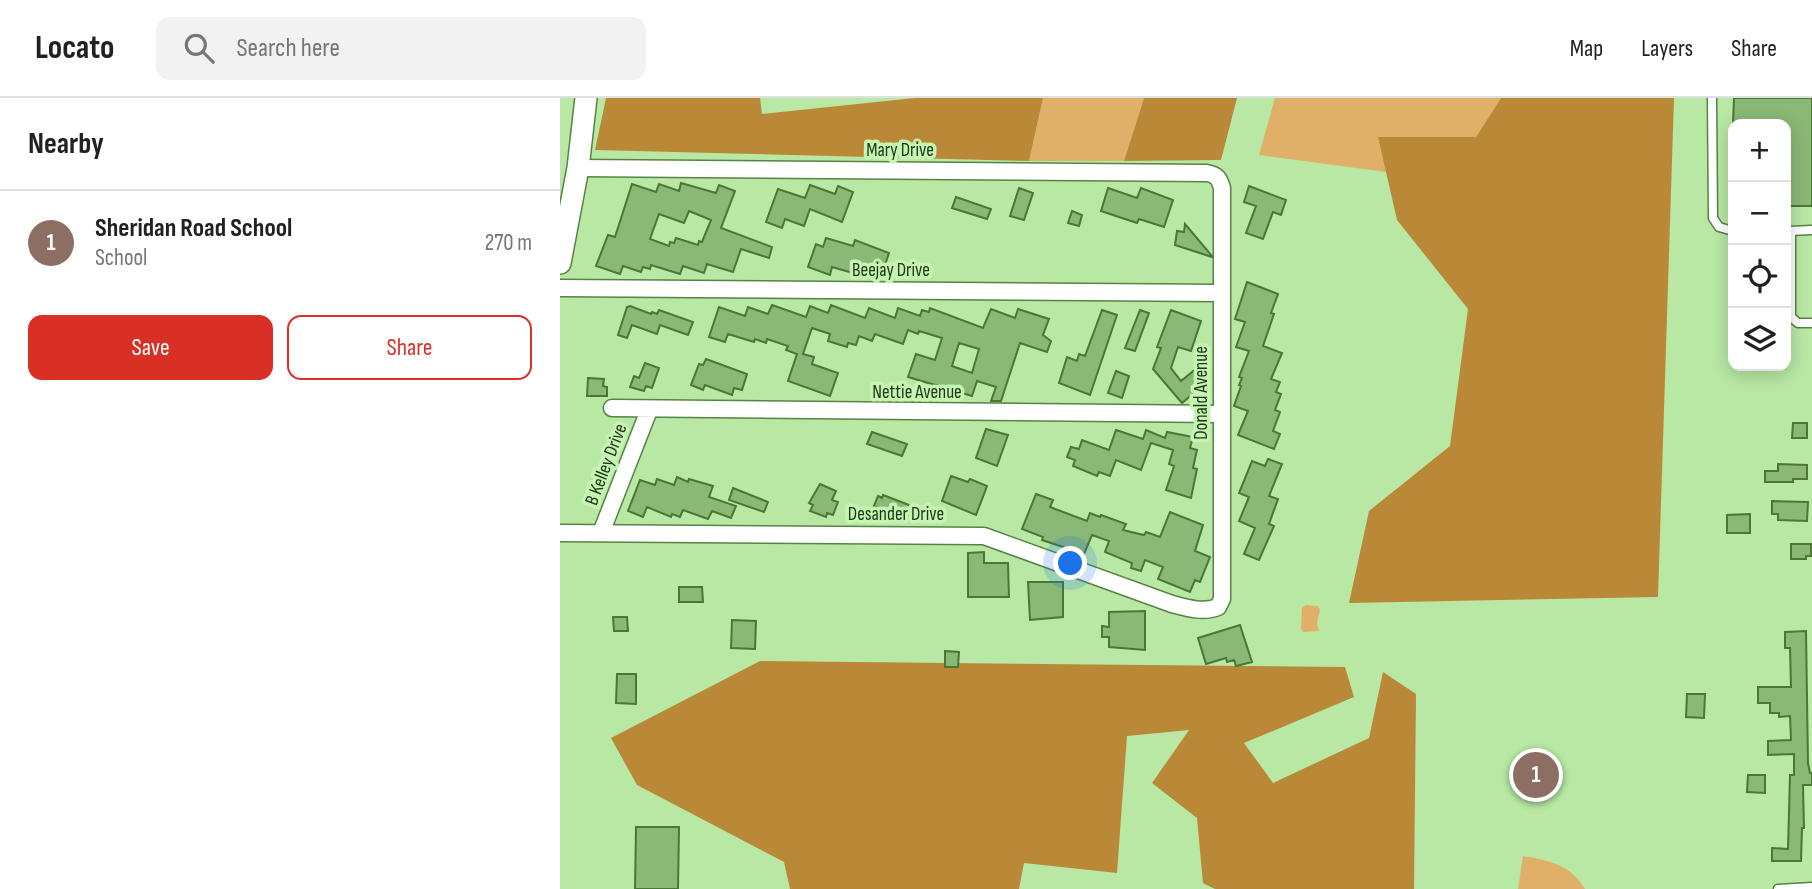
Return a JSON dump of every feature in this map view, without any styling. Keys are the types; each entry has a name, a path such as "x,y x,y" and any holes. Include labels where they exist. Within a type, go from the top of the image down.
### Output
{"street":[{"path":"560,263 578,168 586,98"},
{"name":"Mary Drive","path":"578,168 1207,173 1215,174 1220,179"},
{"name":"Donald Avenue","path":"1218,607 1222,599 1220,179"},
{"name":"Beejay Drive","path":"560,288 1221,293"},
{"name":"Nettie Avenue","path":"612,408 1222,414"},
{"name":"B Kelley Drive","path":"601,533 649,410"},
{"name":"Desander Drive","path":"560,533 984,536 1172,604 1190,609 1209,610 1218,607"}],"lane":[{"path":"1712,98 1713,218 1719,227 1728,230"},
{"path":"1791,231 1812,230"},
{"path":"1788,245 1791,317 1798,323 1812,324"},
{"path":"1778,889 1812,887"}],"shaded area":[{"path":"606,98 760,98 762,114 915,98 1043,98 1029,161 595,150"},
{"path":"1043,98 1144,98 1124,161 1029,161"},
{"path":"1144,98 1237,98 1221,160 1124,161"},
{"path":"1275,98 1501,98 1476,137 1379,137 1386,172 1259,155"},
{"path":"1501,98 1674,98 1658,597 1349,603 1369,511 1450,446 1468,309 1397,220 1378,137 1476,137"},
{"path":"1306,605 1318,606 1320,610 1317,623 1319,631 1303,632 1301,628 1302,608"},
{"path":"760,661 1345,667 1354,697 1244,743 1273,783 1369,738 1383,672 1416,694 1414,889 1215,889 1203,883 1197,818 1152,783 1189,730 1127,736 1117,873 1024,863 1019,889 790,889 784,862 637,785 611,738"},
{"path":"1523,856 1542,859 1566,869 1585,889 1518,889"}],"building":[{"path":"1734,98 1812,98 1812,206 1791,206 1791,119 1733,119"},
{"path":"681,183 716,193 719,185 735,191 721,228 772,247 769,258 741,249 733,272 707,264 704,273 683,266 680,274 651,265 650,269 643,267 641,272 623,266 620,274 596,266 608,235 615,237 632,184 656,192 659,184 679,191","holes":["689,211 711,220 702,242 699,241 698,245 676,238 669,246 650,239 659,214 684,223"]},
{"path":"810,185 835,194 838,186 853,192 842,222 810,209 804,226 785,219 782,228 766,222 778,189 805,198"},
{"path":"1249,186 1286,200 1281,215 1273,212 1263,239 1246,233 1256,206 1244,202"},
{"path":"1019,188 1033,193 1024,220 1010,216"},
{"path":"1108,188 1137,198 1141,188 1173,200 1164,227 1139,219 1137,223 1101,211"},
{"path":"956,197 991,209 987,219 952,208"},
{"path":"1072,211 1082,215 1079,226 1068,223"},
{"path":"1185,224 1212,257 1175,245 1177,231 1184,232"},
{"path":"826,238 853,246 855,240 889,253 882,274 863,267 860,275 832,267 830,275 808,267 816,244 823,247"},
{"path":"1247,282 1278,294 1263,346 1282,353 1271,379 1280,382 1276,392 1281,394 1275,410 1280,412 1273,431 1280,434 1274,449 1238,435 1248,411 1234,406 1241,386 1239,385 1242,378 1239,377 1249,351 1236,347 1245,322 1235,319"},
{"path":"772,305 806,317 810,306 828,313 831,305 865,318 869,308 895,318 898,308 920,316 922,310 929,312 930,308 983,328 991,309 1015,318 1018,309 1049,319 1043,335 1051,341 1047,352 1020,343 1001,401 991,401 996,387 977,381 972,396 908,377 916,354 935,360 942,338 908,330 903,344 875,334 872,341 859,336 856,345 848,343 847,347 828,341 830,334 812,328 803,354 814,357 812,364 838,373 830,396 788,381 797,354 786,350 788,346 767,339 766,343 755,339 754,342 728,334 725,342 709,337 719,307 745,316 748,307 768,314","holes":["959,343 979,349 972,373 952,366"]},
{"path":"627,307 651,314 657,314 659,310 693,322 688,335 660,325 657,334 632,325 627,338 618,335"},
{"path":"1102,310 1117,315 1090,395 1059,383 1067,357 1077,361 1079,354 1085,356"},
{"path":"1140,310 1149,313 1135,351 1125,348"},
{"path":"1171,310 1201,321 1191,351 1178,347 1171,368 1181,381 1197,368 1208,381 1182,403 1153,369 1161,348 1157,347"},
{"path":"706,359 747,374 742,390 734,388 732,395 705,385 703,390 691,385 699,364 703,365"},
{"path":"645,363 659,368 652,388 646,386 644,391 630,387 634,376 639,378"},
{"path":"1116,371 1129,376 1122,398 1108,393"},
{"path":"588,378 604,379 603,386 607,387 607,396 587,396"},
{"path":"1793,423 1807,423 1807,438 1792,438"},
{"path":"986,429 1008,435 997,466 976,458"},
{"path":"1116,430 1143,439 1146,430 1165,438 1167,432 1193,437 1190,448 1197,450 1193,468 1197,469 1191,498 1166,490 1174,466 1169,464 1173,450 1151,443 1141,470 1116,460 1110,476 1099,472 1097,476 1073,466 1075,460 1067,457 1071,447 1079,449 1082,440 1109,450"},
{"path":"872,432 907,444 902,456 867,444"},
{"path":"1268,459 1282,464 1269,496 1278,499 1269,524 1274,526 1259,560 1244,554 1255,528 1239,521 1249,497 1239,493 1252,461 1265,466"},
{"path":"1778,464 1807,465 1807,479 1765,482 1765,471 1778,471"},
{"path":"951,476 968,482 970,479 987,486 976,515 942,501"},
{"path":"677,477 688,482 689,479 713,486 709,497 736,506 731,518 712,511 708,519 683,510 680,517 672,514 671,517 647,507 643,517 628,511 640,480 655,485 657,479 674,485"},
{"path":"820,484 836,491 832,500 838,502 833,515 827,513 826,517 810,511 813,505 809,503"},
{"path":"733,488 768,502 764,512 729,500"},
{"path":"1036,494 1053,500 1050,507 1087,521 1090,513 1100,517 1101,515 1126,524 1123,530 1144,535 1146,532 1160,537 1170,512 1203,525 1195,551 1210,557 1200,582 1195,580 1190,592 1158,579 1163,567 1145,560 1141,571 1131,568 1132,563 1105,552 1109,541 1092,535 1084,554 1042,540 1043,537 1022,529"},
{"path":"883,495 917,508 913,517 894,509 891,517 877,511 878,508 874,506 878,496 882,498"},
{"path":"1772,501 1808,502 1807,521 1778,520 1778,514 1772,514"},
{"path":"1750,514 1750,533 1727,533 1727,515"},
{"path":"1791,544 1811,544 1811,556 1806,556 1806,559 1791,559"},
{"path":"984,552 984,563 1008,563 1009,597 968,597 968,553"},
{"path":"1028,582 1063,582 1063,617 1030,620"},
{"path":"679,587 702,587 703,602 679,602"},
{"path":"1145,611 1145,650 1109,647 1109,637 1102,637 1102,626 1109,627 1109,612"},
{"path":"613,617 627,617 628,631 614,631"},
{"path":"732,620 756,621 755,649 731,648"},
{"path":"1240,625 1252,662 1236,666 1234,660 1227,662 1226,658 1206,664 1198,638"},
{"path":"1806,631 1808,763 1812,773 1812,785 1803,785 1804,828 1801,861 1772,861 1772,848 1788,849 1790,775 1794,775 1794,754 1768,755 1768,741 1791,740 1790,716 1779,717 1779,713 1770,713 1770,703 1758,703 1758,687 1791,687 1790,648 1785,648 1785,632"},
{"path":"945,651 959,652 958,667 945,667"},
{"path":"617,674 636,674 636,704 616,703"},
{"path":"1687,694 1705,694 1704,718 1686,717"},
{"path":"1748,775 1765,775 1765,793 1747,792"},
{"path":"636,827 679,827 678,889 635,889"}],"place":[{"name":"Sheridan Road School","path":"1536,775"}]}
